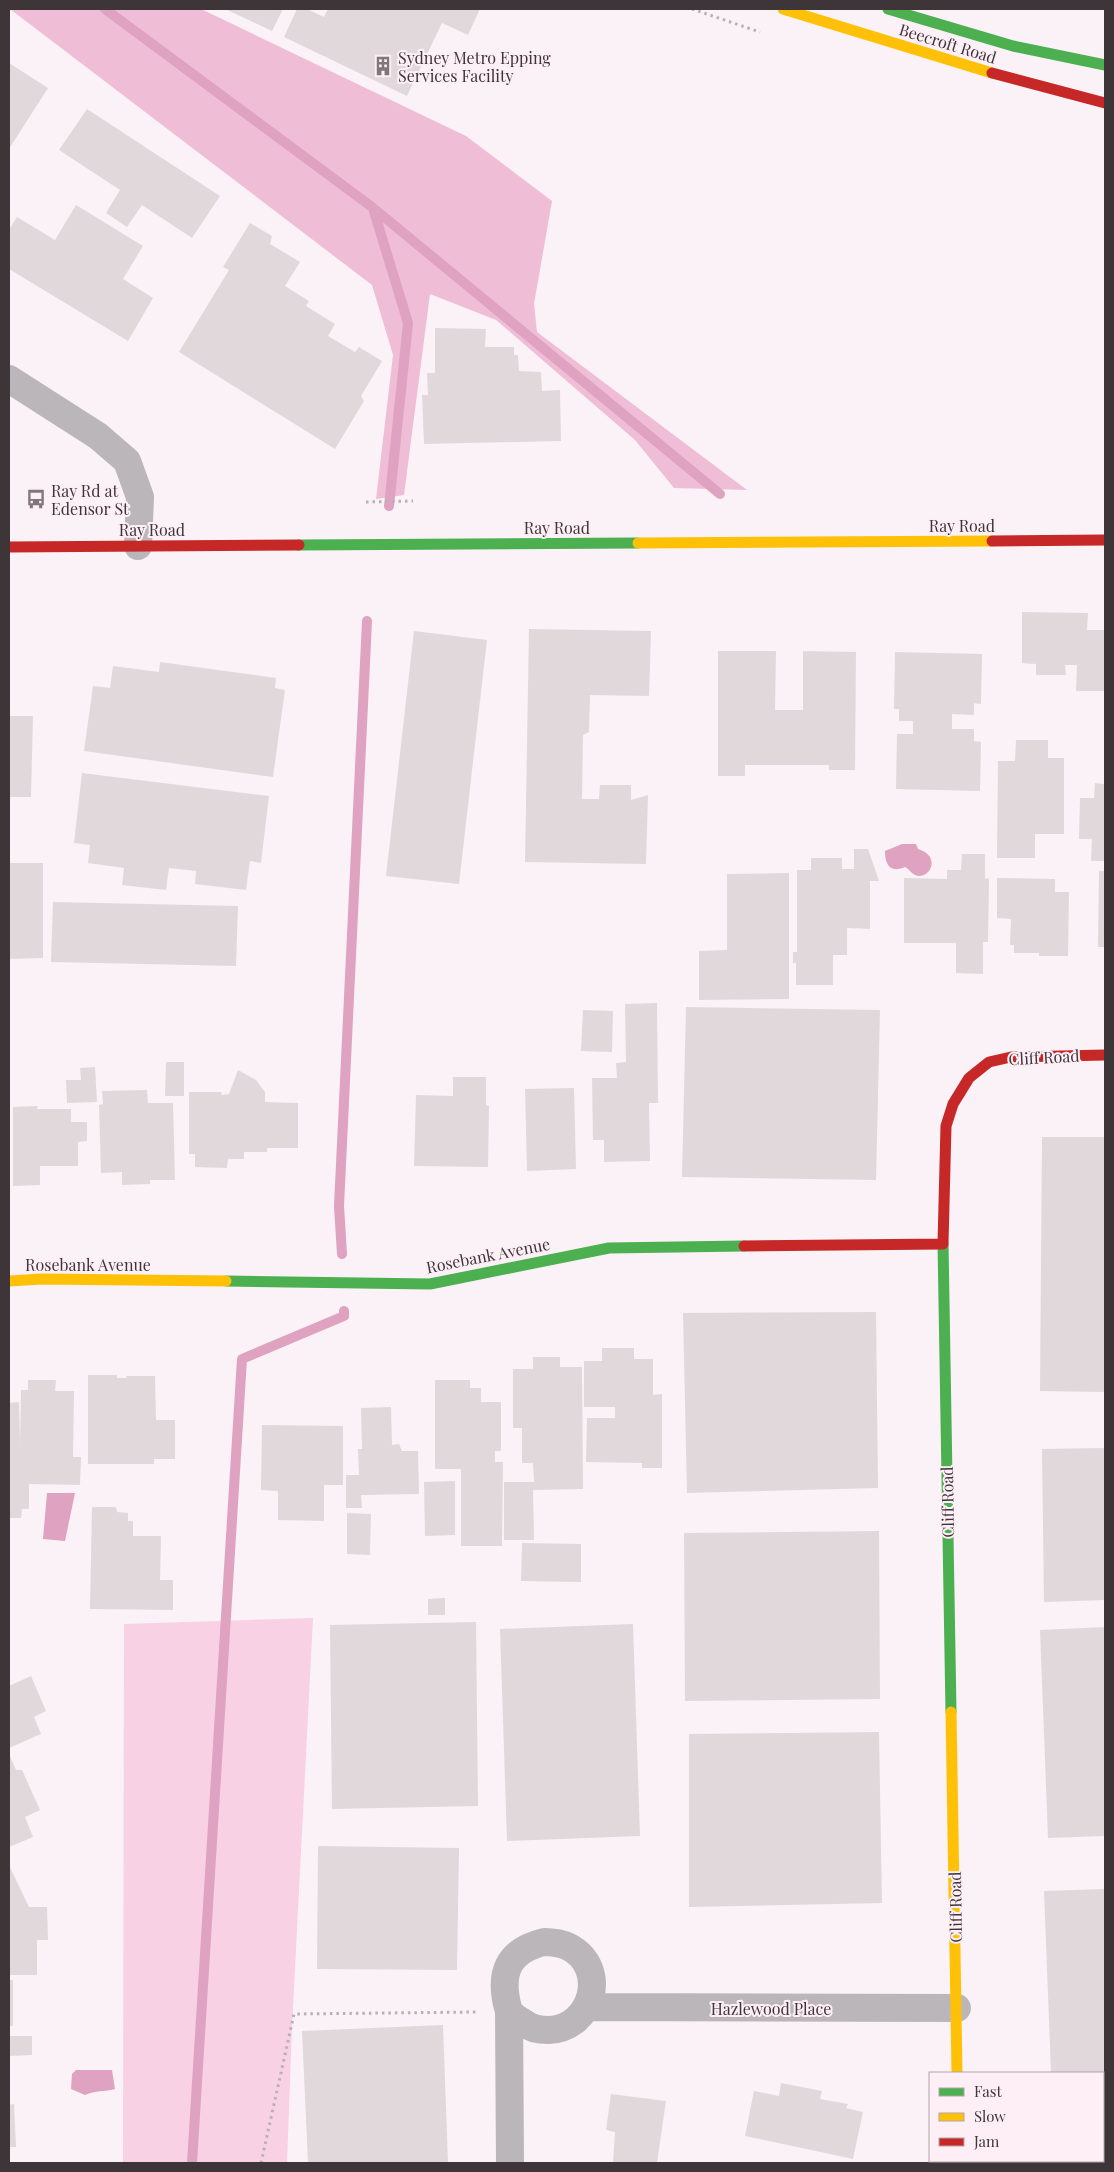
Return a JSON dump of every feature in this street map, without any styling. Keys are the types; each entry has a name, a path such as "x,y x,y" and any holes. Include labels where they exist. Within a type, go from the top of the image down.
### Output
{"street":[{"name":"Beecroft Road","path":"783,9 961,65 1105,103"},
{"name":"Beecroft Road","path":"888,9 1013,46 1105,65"},
{"path":"9,379 98,436 126,460 140,497 138,546"},
{"name":"Ray Road","path":"9,547 1105,540"},
{"name":"Cliff Road","path":"957,2072 943,1244 946,1126 953,1104 969,1078 989,1062 1011,1057 1105,1055"},
{"name":"Rosebank Avenue","path":"9,1281 42,1279 430,1284 608,1248 943,1244"},
{"path":"509,2012 528,2026 542,2030 557,2030 571,2024 582,2014 590,2001 592,1986 589,1971 582,1958 571,1948 558,1943 544,1942 530,1945 518,1953 509,1964 504,1977 504,1992 509,2012 510,2163"},
{"name":"Hazlewood Place","path":"586,2008 957,2008"}],"path":[{"path":"366,502 412,501"},
{"path":"261,2163 294,2014 509,2012"}],"shaded area":[{"path":"10,9 201,9 466,136 552,201 534,304 537,332 747,490 674,488 635,440 496,320 430,294 404,495 376,499 393,355 372,285"},
{"path":"902,844 916,844 918,849 930,857 932,862 929,871 920,876 915,875 905,867 893,869 890,867 886,861 885,851"},
{"path":"47,1493 75,1493 65,1541 43,1539"},
{"path":"313,1618 287,2163 123,2163 124,1624"},
{"path":"76,2070 112,2070 115,2089 85,2095 71,2089 72,2074"}],"building":[{"path":"225,9 283,9 272,31"},
{"name":"Sydney Metro Epping Services Facility","path":"297,9 307,9 324,17 328,9 480,9 468,35 442,23 407,96 284,37"},
{"path":"9,63 48,88 9,149"},
{"path":"87,109 220,196 192,238 142,205 127,227 106,213 120,190 59,150"},
{"path":"76,205 143,246 123,279 153,298 128,341 9,269 9,230 17,217 55,240"},
{"path":"250,223 272,236 270,244 300,262 285,286 309,301 306,306 335,324 328,336 355,352 359,347 382,361 361,396 364,401 335,449 179,352 229,270 223,267"},
{"path":"435,328 486,329 485,347 514,347 514,355 518,355 519,371 541,372 542,391 560,390 561,441 424,444 422,395 428,395 427,373 435,373"},
{"path":"1022,612 1088,613 1087,630 1105,630 1105,691 1076,691 1077,665 1065,665 1066,675 1036,675 1036,664 1022,663"},
{"path":"529,629 651,631 649,696 590,695 589,732 583,735 582,799 599,799 600,785 631,785 631,800 648,795 646,864 525,862"},
{"path":"414,631 487,640 459,884 386,876"},
{"path":"718,651 776,651 775,710 803,710 803,651 856,652 855,770 829,770 829,765 745,765 745,776 718,776"},
{"path":"895,652 982,654 981,704 974,703 974,715 952,714 952,729 974,729 974,741 981,742 980,791 896,789 897,734 913,734 913,721 899,721 899,709 894,709"},
{"path":"160,662 276,678 275,688 285,690 273,777 84,751 93,686 110,688 113,666 159,672"},
{"path":"9,716 33,716 31,797 9,797"},
{"path":"1016,740 1048,740 1048,758 1064,758 1064,834 1035,834 1035,858 997,858 998,761 1015,761"},
{"path":"82,773 269,796 261,863 250,861 246,890 195,884 196,871 169,868 166,890 122,885 124,868 88,863 90,845 74,843"},
{"path":"1095,783 1105,784 1105,861 1091,861 1092,839 1079,839 1080,798 1094,798"},
{"path":"854,849 868,849 879,881 870,881 870,929 847,928 847,955 833,955 833,985 796,985 796,963 793,963 793,952 797,952 797,870 811,870 811,858 842,858 842,869 854,869"},
{"path":"962,854 985,854 985,879 989,878 988,942 983,942 983,974 956,973 956,943 904,943 904,878 947,879 947,870 961,870"},
{"path":"9,863 43,863 43,958 9,959"},
{"path":"1099,871 1105,871 1105,947 1098,947"},
{"path":"789,873 789,999 699,1000 699,951 727,950 727,874"},
{"path":"997,878 1055,879 1055,892 1069,892 1068,956 1039,956 1039,953 1014,953 1014,945 1010,945 1011,919 997,918"},
{"path":"53,902 238,906 236,966 51,962"},
{"path":"657,1003 658,1103 649,1103 650,1161 604,1162 604,1140 593,1140 592,1078 617,1078 616,1063 626,1062 625,1004"},
{"path":"686,1007 880,1010 876,1180 682,1177"},
{"path":"583,1010 613,1011 612,1052 581,1051"},
{"path":"166,1062 184,1062 184,1096 165,1096"},
{"path":"95,1067 97,1102 67,1103 66,1080 81,1080 80,1068"},
{"path":"238,1070 256,1080 265,1092 265,1102 298,1103 298,1148 267,1148 267,1152 244,1152 244,1159 228,1159 227,1168 195,1167 195,1154 189,1154 189,1092 221,1092 222,1095 229,1094"},
{"path":"453,1077 486,1077 486,1105 489,1106 488,1167 414,1166 416,1095 453,1096"},
{"path":"574,1088 576,1169 527,1171 525,1089"},
{"path":"147,1090 148,1103 173,1103 175,1180 150,1180 150,1184 122,1185 122,1172 101,1173 99,1105 103,1104 102,1091"},
{"path":"38,1106 37,1109 71,1109 71,1122 87,1122 87,1141 78,1142 78,1166 40,1166 40,1185 13,1186 13,1107"},
{"path":"1042,1137 1105,1137 1105,1392 1040,1391"},
{"path":"876,1312 878,1488 687,1493 683,1313"},
{"path":"602,1348 634,1348 634,1359 653,1359 653,1395 662,1394 662,1468 642,1468 642,1463 586,1462 587,1418 615,1418 615,1407 584,1407 584,1361 602,1361"},
{"path":"533,1357 560,1357 560,1367 582,1367 583,1489 533,1490 534,1540 504,1540 504,1482 534,1482 533,1463 522,1463 522,1428 513,1428 513,1369 533,1369"},
{"path":"88,1375 117,1375 117,1378 155,1376 156,1420 175,1420 175,1459 154,1459 154,1464 88,1464"},
{"path":"28,1380 56,1380 55,1391 74,1391 73,1457 81,1457 80,1485 29,1484 29,1509 22,1509 21,1518 9,1518 9,1403 19,1402 20,1445 21,1390 28,1390"},
{"path":"435,1380 470,1380 470,1388 481,1388 481,1402 501,1402 501,1451 495,1451 495,1462 503,1462 502,1546 461,1546 461,1469 435,1469"},
{"path":"391,1407 392,1445 399,1444 402,1451 418,1451 419,1494 361,1495 362,1508 346,1508 346,1475 359,1475 358,1449 362,1449 361,1408"},
{"path":"262,1425 343,1426 343,1485 324,1485 324,1521 278,1520 278,1491 261,1490"},
{"path":"1105,1448 1105,1600 1044,1602 1042,1449"},
{"path":"455,1481 455,1535 425,1536 424,1482"},
{"path":"92,1507 116,1507 117,1512 128,1513 128,1521 133,1521 133,1536 161,1536 160,1580 173,1580 173,1610 90,1609"},
{"path":"347,1513 371,1514 370,1555 347,1554"},
{"path":"879,1531 880,1699 685,1701 684,1533"},
{"path":"522,1543 581,1544 581,1582 521,1581"},
{"path":"445,1598 445,1615 428,1615 428,1599"},
{"path":"476,1622 478,1806 332,1809 330,1625"},
{"path":"633,1624 640,1836 507,1841 500,1629"},
{"path":"1105,1627 1105,1836 1048,1838 1040,1630"},
{"path":"31,1676 46,1711 34,1717 41,1734 9,1748 9,1686"},
{"path":"879,1732 882,1903 689,1907 689,1734"},
{"path":"9,1754 16,1770 22,1770 40,1810 25,1817 33,1837 9,1847"},
{"path":"318,1846 459,1848 457,1970 317,1969"},
{"path":"9,1865 29,1907 47,1907 48,1940 37,1940 37,1975 9,1975"},
{"path":"1105,1889 1105,2093 1104,2072 1051,2072 1044,1891"},
{"path":"9,1980 13,1980 13,2026 9,2026"},
{"path":"443,2025 448,2163 308,2163 302,2031"},
{"path":"9,2036 32,2036 32,2055 9,2056"},
{"path":"781,2083 822,2091 820,2099 848,2104 846,2108 863,2112 853,2159 745,2136 754,2091 779,2096"},
{"path":"611,2094 666,2101 657,2163 613,2163 615,2132 606,2130"},
{"path":"14,2104 16,2147 9,2147 9,2105"},
{"path":"1105,2138 1105,2163 1043,2163 1104,2162"}],"waterway":[{"path":"105,9 372,207 720,494"},
{"path":"373,208 408,323 389,506"},
{"path":"342,1254 339,1206 367,621"},
{"path":"192,2163 242,1359 344,1316 344,1311"}],"traffic: fast":[{"path":"888,9 1013,46 1105,65"},
{"path":"299,545 638,543"},
{"path":"943,1243 951,1712"},
{"path":"226,1281 430,1284 609,1248 744,1246"}],"traffic: slow":[{"path":"783,9 992,73"},
{"path":"638,543 992,541"},
{"path":"9,1281 42,1279 226,1281"},
{"path":"951,1712 957,2072"}],"traffic: jam":[{"path":"992,73 1105,103"},
{"path":"992,541 1105,540"},
{"path":"9,547 299,545"},
{"path":"943,1243 946,1126 953,1104 969,1078 989,1062 1011,1057 1105,1055"},
{"path":"744,1246 943,1244"}],"place":[{"name":"Sydney Metro Epping Services Facility","path":"383,66"},
{"name":"Ray Rd at Edensor St","path":"36,499"}]}
